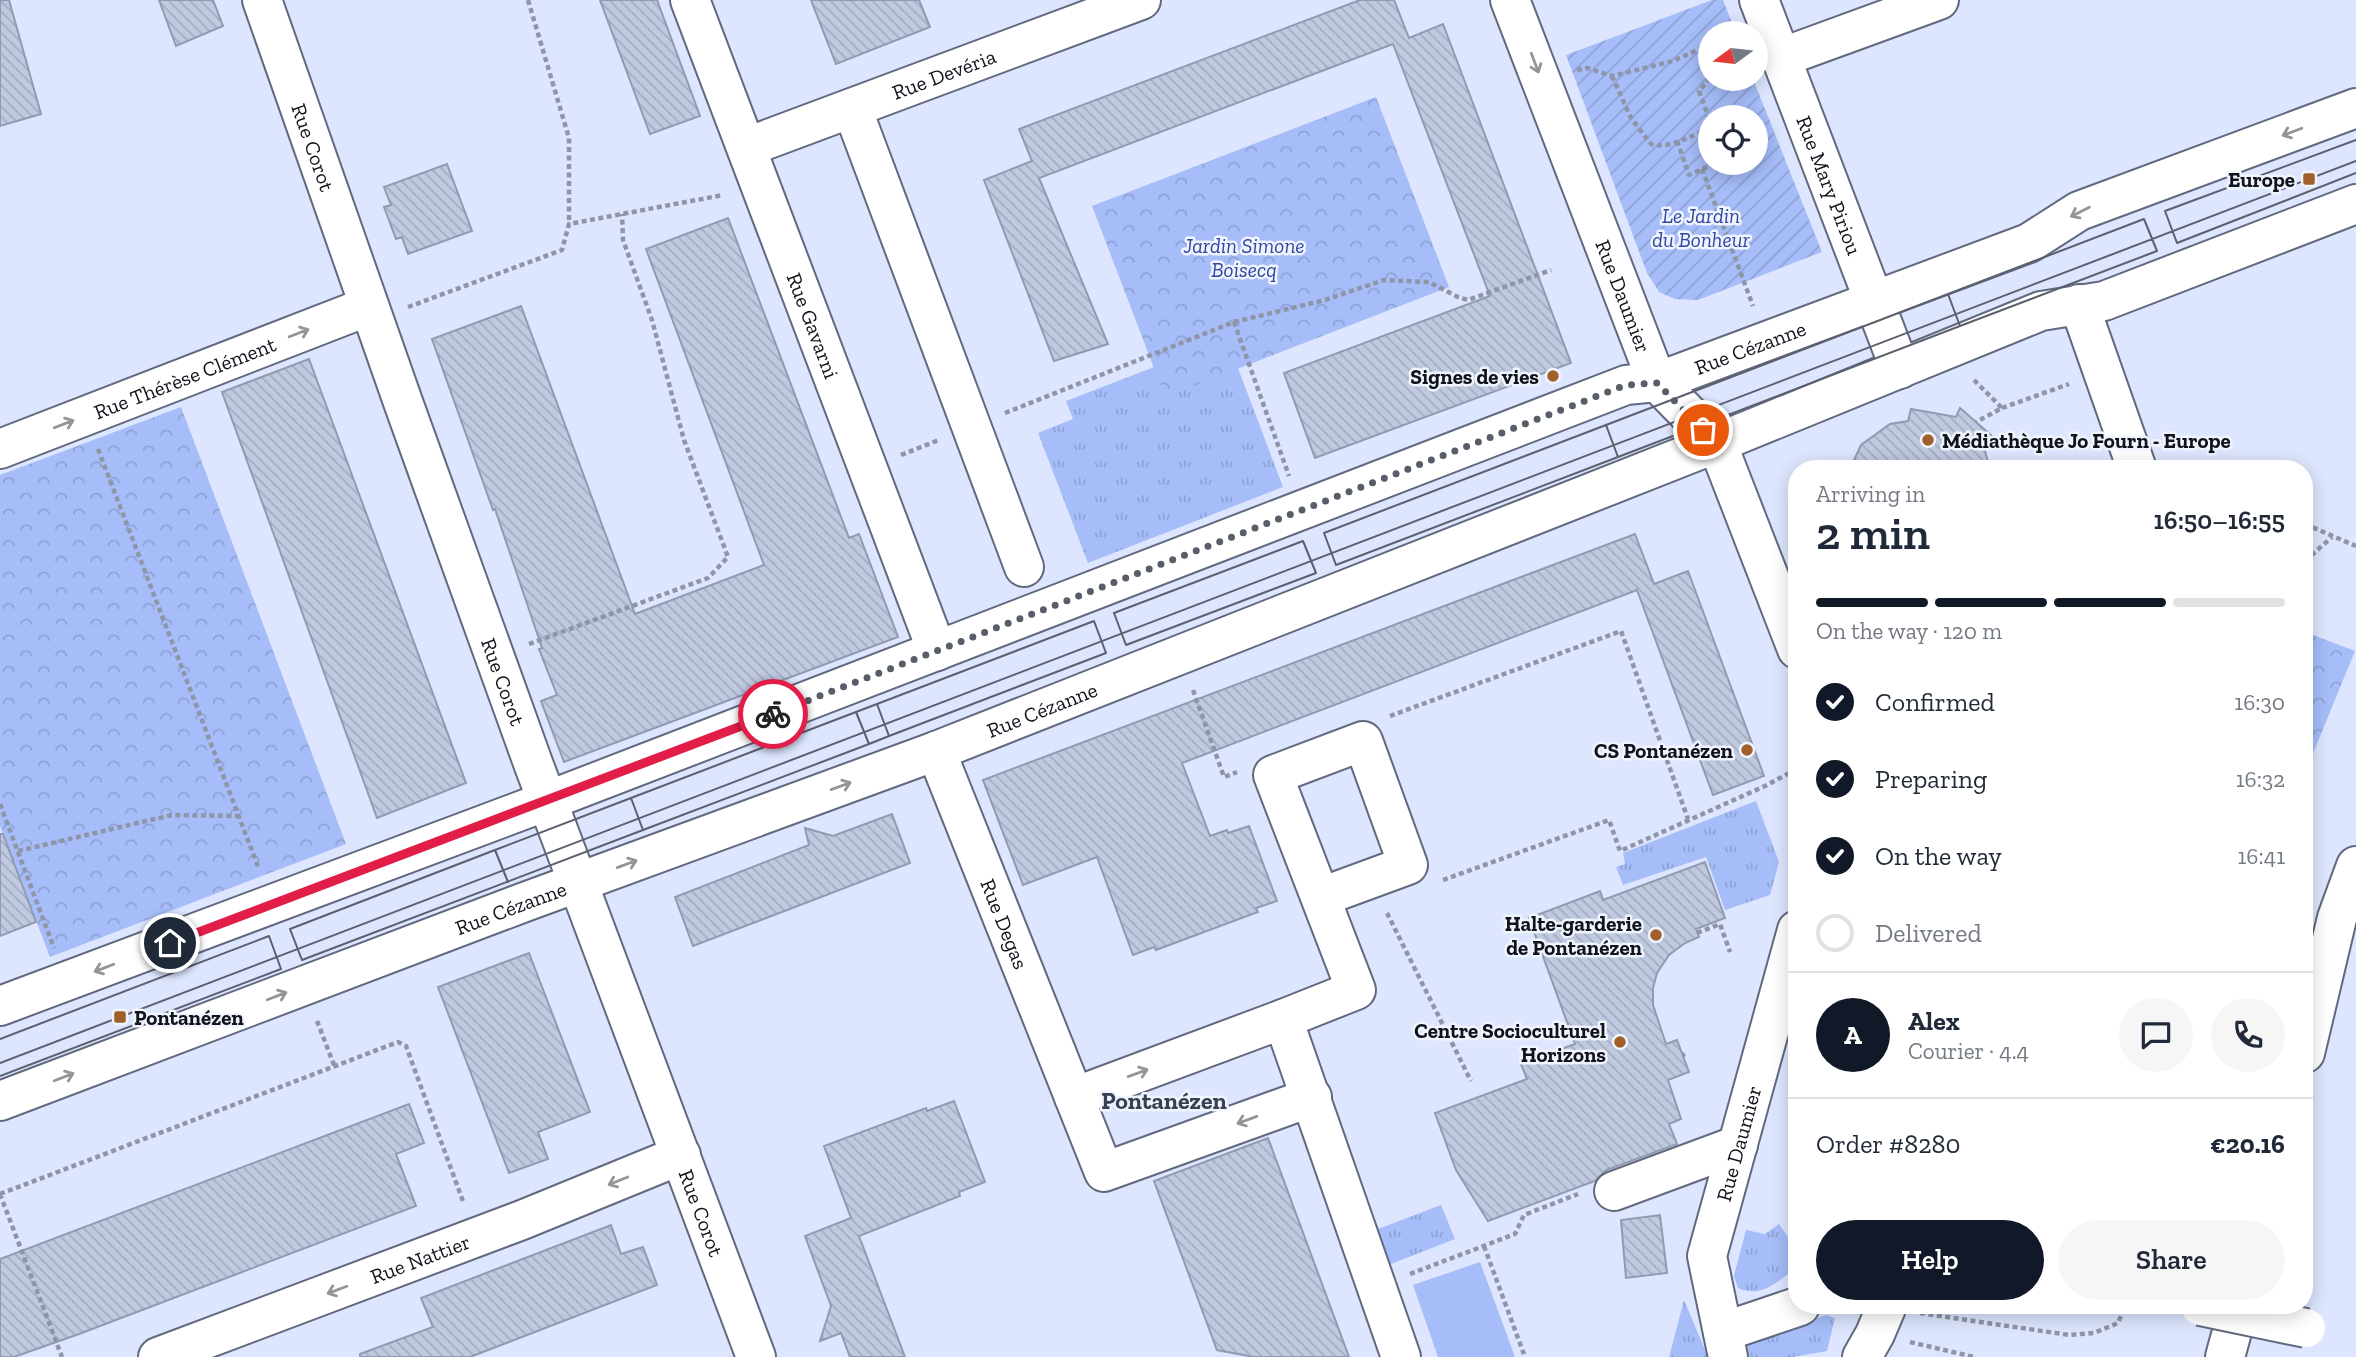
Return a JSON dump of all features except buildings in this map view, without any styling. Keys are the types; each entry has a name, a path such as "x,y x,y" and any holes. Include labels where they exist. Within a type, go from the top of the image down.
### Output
{"street":[{"name":"Rue Corot","path":"262,0 547,801 756,1357"},
{"name":"Rue Gavarni","path":"690,0 937,650"},
{"name":"Rue Devéria","path":"747,147 1141,0"},
{"name":"Rue Daumier","path":"1510,0 1657,383 1717,443 1788,626"},
{"name":"Rue Mary Piriou","path":"1759,0 1900,369"},
{"path":"1780,58 1939,0"},
{"path":"852,108 1024,567"},
{"name":"Rue Cézanne","path":"0,1006 547,801 1626,385 1657,383 2029,243 2079,211 2356,108"},
{"name":"Rue Cézanne","path":"0,1101 579,882 936,751 1717,443 2041,311 2104,301 2356,204"},
{"path":"2079,304 2134,460"},
{"name":"Rue Thérèse Clément","path":"0,449 372,313"},
{"path":"1074,1097 1356,990 1273,775 1363,741 1408,865 1326,909"},
{"name":"Rue Degas","path":"936,751 1104,1172 1312,1097"},
{"path":"2313,1019 2337,918 2356,866"},
{"name":"Rue Daumier","path":"1726,1344 1707,1256 1788,963"},
{"path":"1283,1019 1401,1357"},
{"path":"1614,1191 1738,1145"},
{"name":"Rue Nattier","path":"158,1357 476,1237 681,1155"},
{"path":"1726,1344 1788,1313"},
{"path":"2225,1357 2237,1314"},
{"path":"2239,1314 2306,1328"}],"path":[{"path":"372,313 562,250 569,224 569,138 528,0"},
{"path":"1573,71 1587,68 1612,76 1673,61 1698,50"},
{"path":"1612,76 1630,118 1645,138 1656,146 1698,133"},
{"path":"1677,141 1689,175 1698,171"},
{"path":"1704,175 1755,309"},
{"path":"569,224 762,188"},
{"path":"495,657 708,578 728,557 684,440 652,320 622,240 622,214"},
{"path":"868,468 1234,322 1325,300 1384,280 1429,282 1468,300 1551,270"},
{"path":"1234,322 1290,477"},
{"path":"1963,382 1976,379 2002,408"},
{"path":"1976,422 2002,408 2070,383"},
{"path":"85,416 272,904"},
{"path":"2313,528 2356,546"},
{"path":"2313,554 2332,537"},
{"path":"1363,741 1359,728 1621,631 1688,819"},
{"path":"1180,654 1224,777 1269,760 1273,775"},
{"path":"1432,884 1609,820 1620,851 1788,774"},
{"path":"0,804 67,981"},
{"path":"18,851 172,815 238,816"},
{"path":"1326,909 1381,903 1471,1081"},
{"path":"1697,933 1720,924 1730,952"},
{"path":"316,1017 334,1065"},
{"path":"62,1357 0,1193 398,1042 406,1046 476,1237"},
{"path":"1377,1287 1514,1234 1524,1215 1604,1185 1614,1191"},
{"path":"1483,1246 1525,1357"},
{"path":"1874,1333 2069,1335 2094,1333 2118,1323 2122,1314"},
{"path":"1874,1333 1974,1357"}],"green space":[{"name":"Le Jardin du Bonheur","path":"1712,0 1723,0 1731,21 1698,21 1698,91 1758,91 1763,105 1698,105 1698,175 1768,175 1768,117 1822,252 1698,300 1675,299 1659,292 1647,273 1566,55"},
{"name":"Jardin Simone Boisecq","path":"1376,97 1449,287 1165,397 1092,206"},
{"path":"1227,339 1283,487 1088,563 1038,433 1073,419 1066,401"},
{"path":"181,407 346,844 50,957 0,826 0,475"},
{"path":"2313,635 2355,651 2313,753"},
{"path":"1756,801 1779,862 1770,895 1725,910 1706,857 1623,885 1616,867 1625,864 1623,853"},
{"path":"1441,1205 1455,1239 1386,1266 1373,1231"},
{"path":"1779,1224 1788,1237 1788,1274 1762,1290 1746,1291 1738,1288 1734,1276 1746,1230 1765,1234"},
{"path":"1480,1262 1515,1357 1438,1357 1413,1285"},
{"path":"1684,1300 1708,1357 1669,1357"},
{"path":"1826,1315 1835,1318 1827,1351 1793,1357 1746,1357 1750,1343"}],"tram line":[{"path":"2356,140 2165,211 2177,243 2356,173"},
{"path":"0,1063 2356,161"},
{"path":"2144,219 2157,251 1960,326 1948,294 2144,219"},
{"path":"1948,294 1960,326 1618,457 1606,425 1948,294"},
{"path":"1606,425 1618,457 1336,565 1324,533 1606,425"},
{"path":"1303,541 1316,573 1126,645 1114,613 1303,541"},
{"path":"1094,621 1106,653 889,736 877,704 1094,621"},
{"path":"869,744 856,712 631,798 643,830 869,744 889,736 877,704 856,712 869,744"},
{"path":"508,882 495,850 290,929 302,960 643,830 631,798 495,850 508,882"},
{"path":"0,1039 269,936 281,969 0,1076"}],"way so far":[{"path":"773,714 1626,385 1657,383 1703,430"}],"place":[{"name":"Europe","path":"2309,179"},
{"name":"Signes de vies","path":"1553,376"},
{"name":"Médiathèque Jo Fourn - Europe","path":"1928,440"},
{"name":"CS Pontanézen","path":"1747,750"},
{"name":"Halte-garderie de Pontanézen","path":"1656,935"},
{"name":"Pontanézen","path":"120,1017"},
{"name":"Centre Socioculturel Horizons","path":"1620,1042"}],"district":[{"name":"Pontanézen","path":"1164,1100"}],"route":[{"path":"170,943 773,714"}]}
